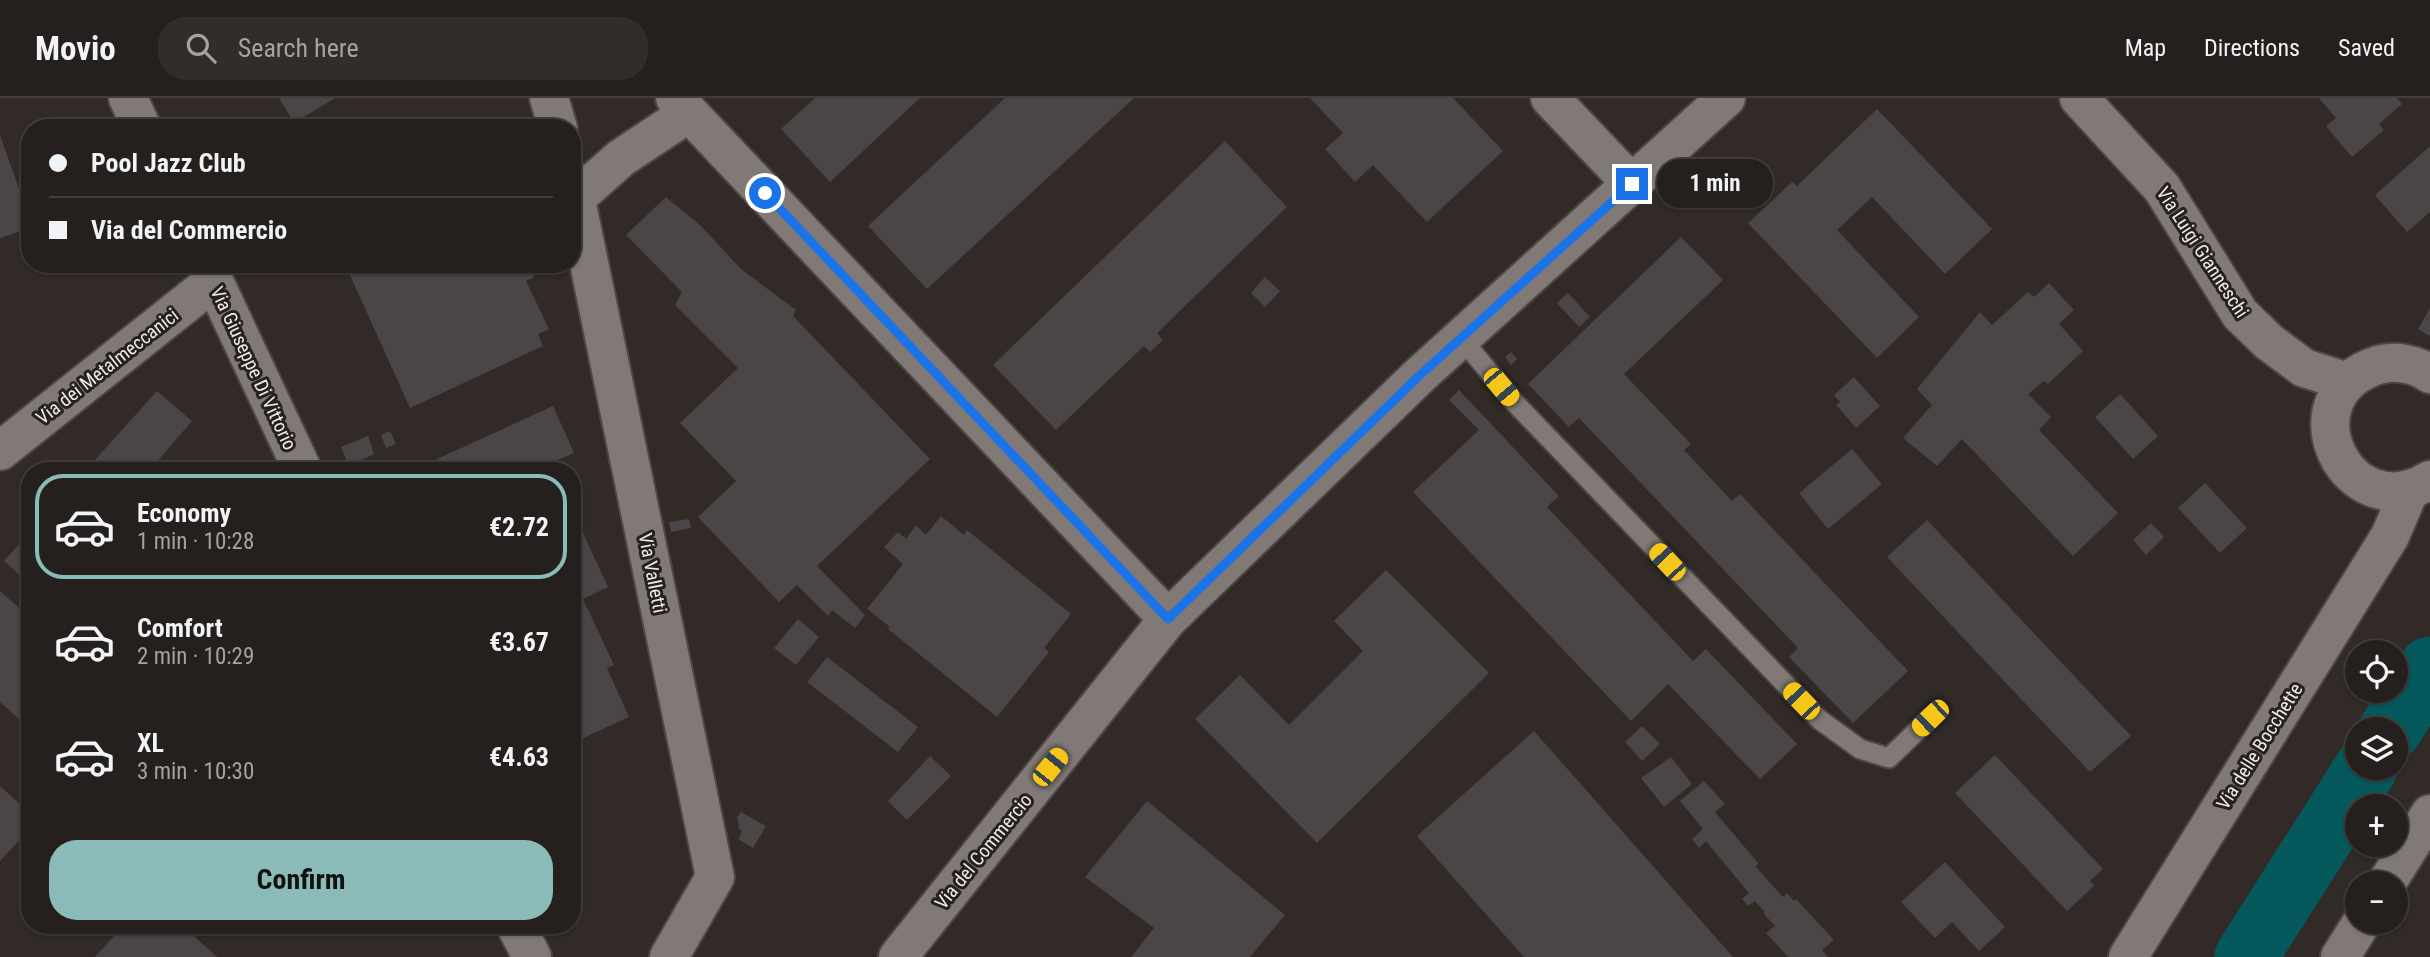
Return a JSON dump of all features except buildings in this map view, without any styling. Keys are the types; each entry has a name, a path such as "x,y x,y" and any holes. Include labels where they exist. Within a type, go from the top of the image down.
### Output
{"street":[{"path":"128,98 138,119"},
{"path":"549,98 555,119"},
{"path":"1550,98 1632,184"},
{"name":"Via del Commercio","path":"898,957 1168,619 1461,338 1726,98"},
{"name":"Via Luigi Gianneschi","path":"2078,98 2162,188 2240,314 2269,342 2304,368 2348,382"},
{"path":"581,185 621,158 682,105 1168,619"},
{"name":"Via Valletti","path":"581,218 715,877 669,957"},
{"name":"Via dei Metalmeccanici","path":"0,451 210,273"},
{"name":"Via Giuseppe Di Vittorio","path":"210,273 299,462"},
{"path":"2390,536 2371,487 2353,476 2339,461 2331,441 2330,420 2336,400 2348,382 2364,370 2384,364 2404,363 2430,374"},
{"name":"Via Luigi Gianneschi","path":"2304,368 2330,420"},
{"name":"Via delle Bocchette","path":"2371,487 2390,491 2420,484"},
{"name":"Via delle Bocchette","path":"2128,957 2420,484"},
{"path":"2394,871 2430,814"},
{"path":"520,934 532,957"},
{"path":"2340,957 2354,934"}],"lane":[{"path":"1461,338 1515,403 1820,720 1860,749 1889,758 1930,718"}],"waterway":[{"path":"2398,717 2430,668"},
{"path":"2246,957 2358,780"}],"route":[{"path":"765,193 1168,619 1419,376 1632,184"}]}
